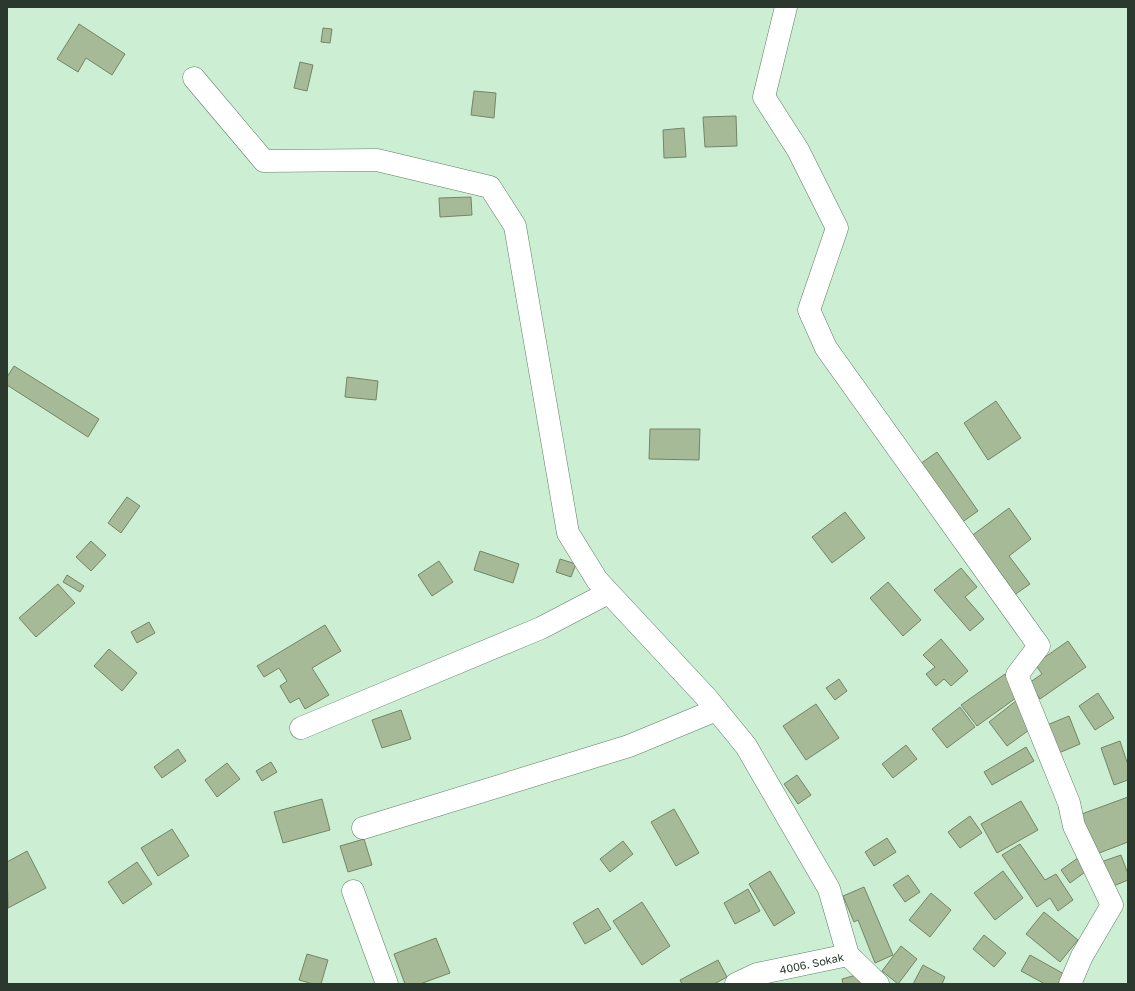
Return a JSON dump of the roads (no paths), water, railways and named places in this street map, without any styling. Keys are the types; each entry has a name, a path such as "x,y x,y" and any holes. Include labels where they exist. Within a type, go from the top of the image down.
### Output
{"street":[{"path":"786,7 764,97 798,150 837,228 809,310 826,348 1039,646 1017,675 1069,803 1074,826 1112,905 1082,956 1070,984"},
{"path":"194,78 264,161 377,160 490,188 515,226 568,533 596,580 716,710 746,746 829,889 848,955"},
{"path":"302,728 541,628 608,593"},
{"path":"363,828 629,746 716,710"},
{"path":"353,891 387,984"},
{"name":"4006. Sokak","path":"736,984 757,974 848,955 878,984"}]}
